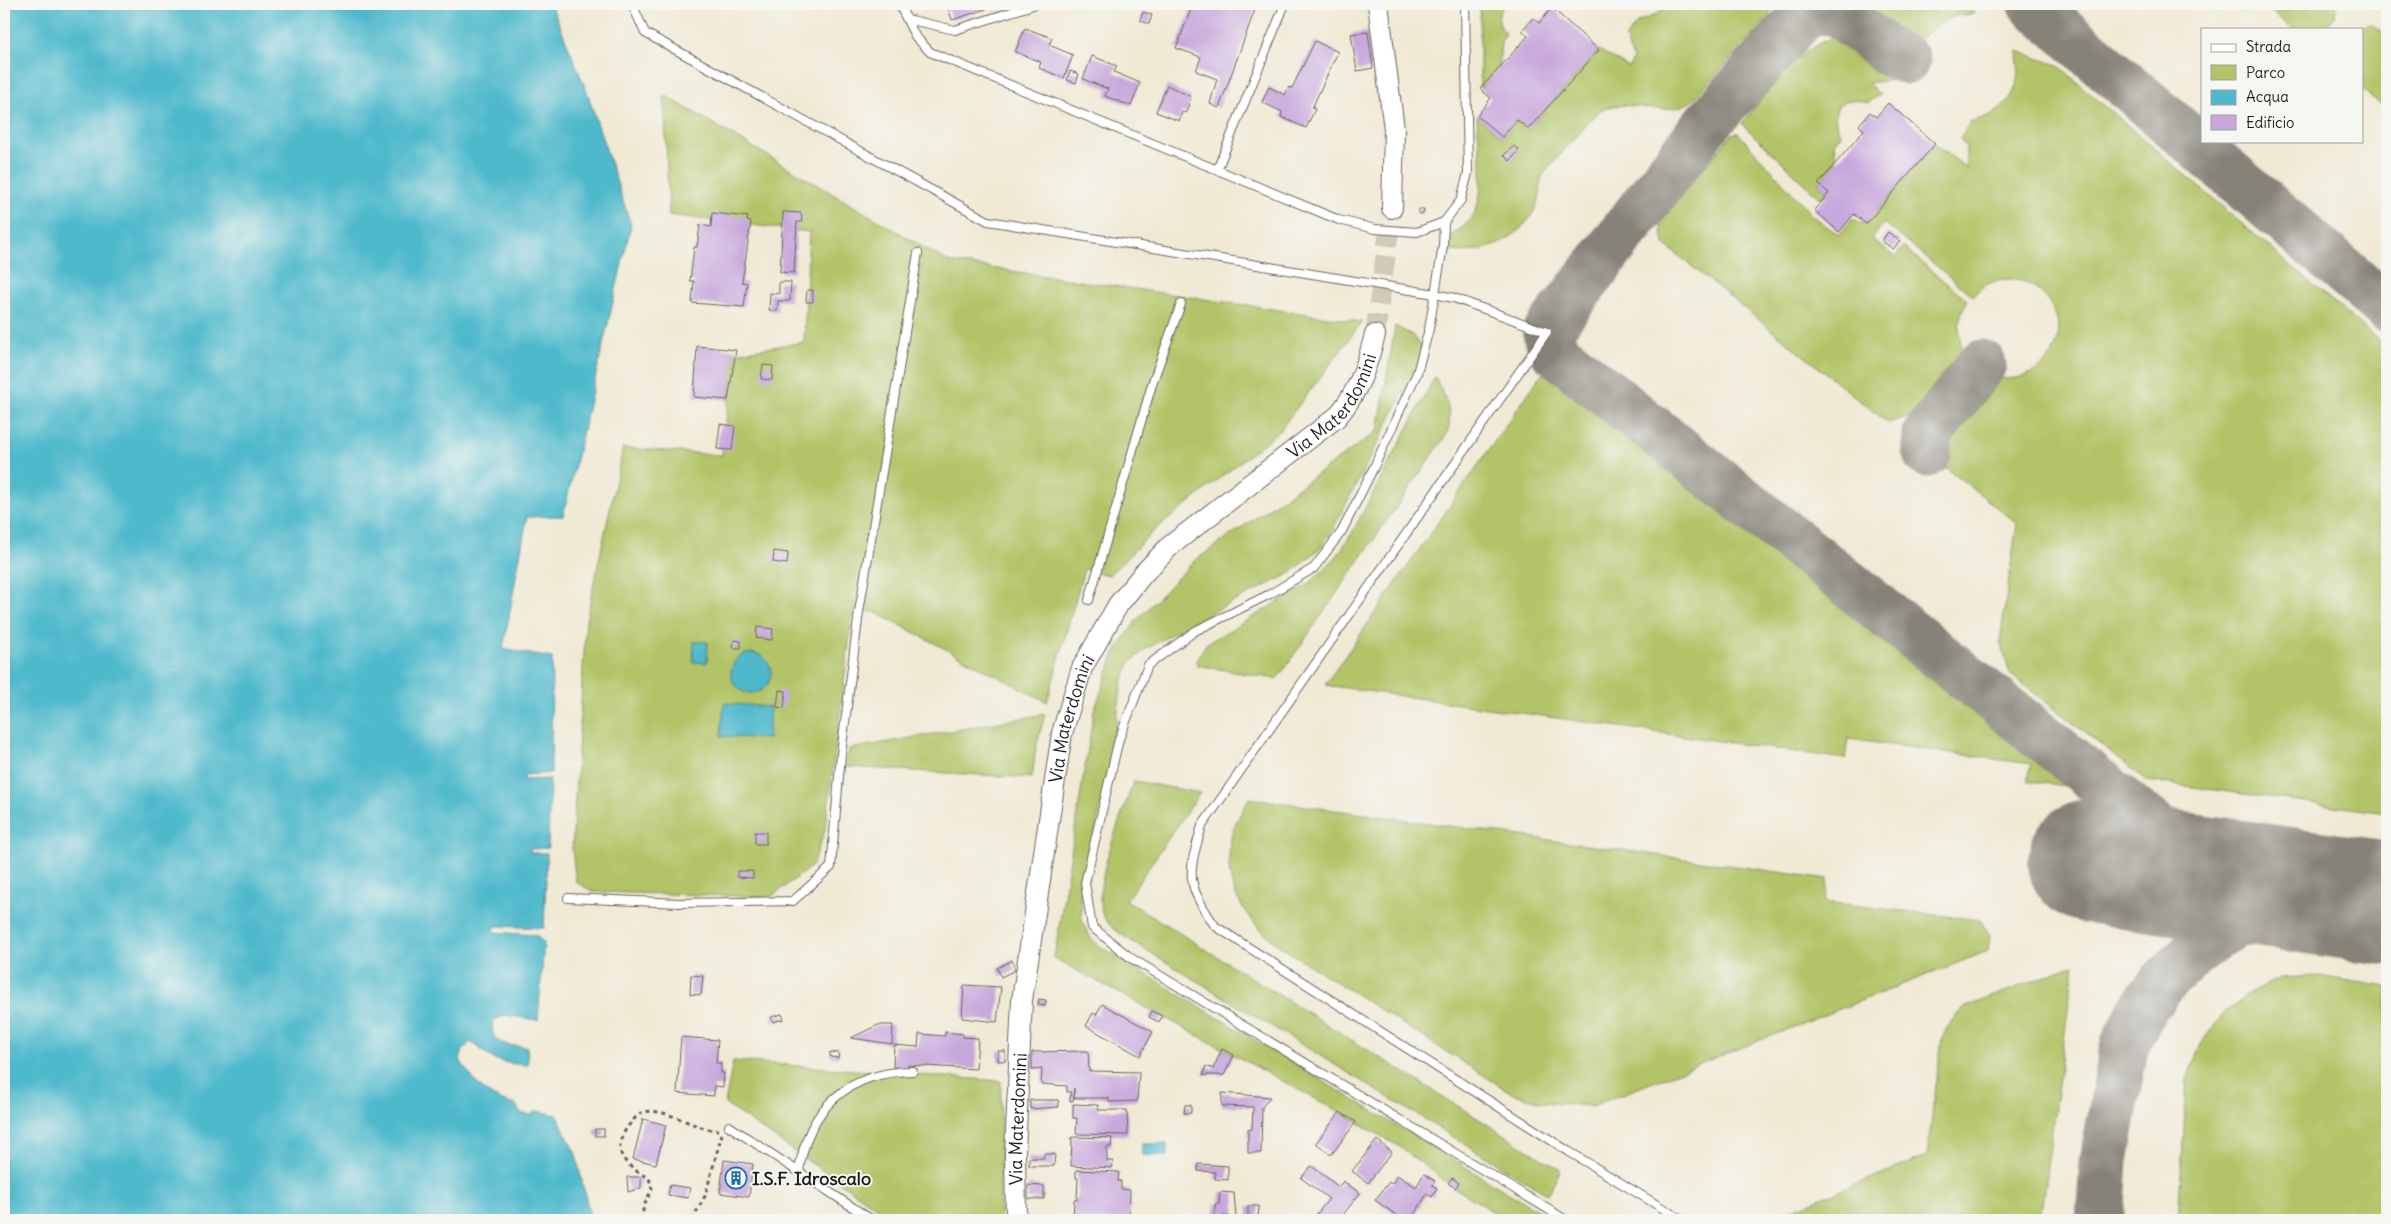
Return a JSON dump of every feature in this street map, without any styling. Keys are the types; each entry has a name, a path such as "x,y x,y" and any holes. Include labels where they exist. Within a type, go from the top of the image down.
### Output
{"street":[{"path":"1378,4 1394,128 1392,208"},
{"name":"Via Materdomini","path":"1016,1220 1015,1153 1022,1000 1062,733 1082,668 1118,606 1143,574 1170,546 1337,417 1352,400 1363,377 1375,335"}],"lane":[{"path":"632,4 645,33 988,221 1435,294 1454,298 1547,332 1202,826 1191,861 1191,882 1197,899 1215,926 1568,1151 1682,1220"},
{"path":"899,4 915,36 930,52 1339,220 1375,228 1417,232 1444,222 1461,200 1468,173 1465,4"},
{"path":"907,19 955,30 1036,4"},
{"path":"1217,170 1285,4"},
{"path":"1444,222 1443,246 1429,328 1417,373 1342,531 1314,568 1270,594 1195,631 1148,665 1119,739 1085,883 1092,927 1131,958 1566,1220"},
{"path":"568,898 680,903 793,902 831,867 840,754 859,612 918,253"},
{"path":"1089,600 1153,381 1181,304"},
{"path":"799,1172 802,1147 816,1120 829,1102 865,1078 897,1071 912,1071"},
{"path":"730,1126 872,1220"}],"path":[{"path":"641,1220 644,1206 652,1189 649,1178 629,1167 622,1155 620,1143 622,1134 636,1116 643,1112 660,1113 708,1130 725,1130 720,1136 705,1196 692,1220"}],"green space":[{"path":"1480,4 1505,4 1500,12 1499,20 1506,35 1501,41 1499,69 1480,89"},
{"path":"1671,4 1773,4 1769,16 1693,100 1682,106 1670,108 1658,109 1623,105 1611,106 1600,110 1544,173 1541,179 1540,196 1525,224 1502,242 1489,247 1461,252 1447,250 1447,239 1471,219 1478,205 1481,167 1477,116 1502,137 1517,120 1528,129 1599,50 1629,68 1633,59 1625,38 1638,22 1655,15"},
{"path":"1970,4 1974,14 1951,18 1915,40 1902,39 1887,31 1863,13 1860,5"},
{"path":"2263,4 2337,5 2334,17 2326,28 2291,28"},
{"path":"2371,24 2387,35 2387,110 2364,91 2364,28 2359,28"},
{"path":"1833,37 1849,39 1902,78 1898,82 1893,80 1868,83 1880,95 1867,103 1850,100 1843,102 1839,106 1835,118 1841,135 1834,143 1836,162 1818,184 1829,193 1820,198 1742,124 1793,63 1818,44"},
{"path":"2017,51 2057,65 2387,348 2387,813 2147,781 2010,674 2000,641 2017,523 1945,467 1949,446 2002,378 2015,378 2031,373 2051,356 2058,338 2057,321 2050,304 2039,291 2024,282 2006,279 1986,285 1973,296 1884,223 1872,239 1895,257 1903,247 1968,301 1962,312 1959,324 1962,349 1910,416 1888,423 1664,244 1660,220 1732,134 1738,133 1812,215 1839,235 1852,219 1866,224 1935,144 1966,168 1966,147 1960,138 1971,121 1995,112 2012,96 2019,76"},
{"path":"664,95 949,262 1362,322 1280,430 1155,530 1109,575 1084,569 1047,702 875,612 853,611 825,830 812,866 771,897 594,892 576,882 572,849 586,621 623,448 722,455 734,353 804,342 809,232 669,215"},
{"path":"1395,326 1414,336 1424,354 1332,531 1319,549 1291,573 1185,626 1143,651 1130,663 1122,683 1108,776 1080,896 1082,920 1090,937 1101,947 1553,1220 1507,1220 1455,1188 1459,1183 1452,1178 1448,1183 1398,1146 1340,1112 1054,958 1094,711 1115,653 1136,621 1193,562 1378,431"},
{"path":"1556,372 2050,762 2064,779 2066,786 2028,781 2031,764 1848,739 1845,759 1325,685 1541,375"},
{"path":"1435,377 1449,412 1447,434 1280,675 1276,679 1197,665 1196,661 1206,644 1309,584 1337,556 1352,533"},
{"path":"1045,714 1036,747 1032,778 846,767 849,749"},
{"path":"1134,781 1200,793 1126,900 1561,1170 1547,1194 1125,937 1110,925 1104,918 1101,909 1102,882 1111,845"},
{"path":"1249,798 1828,879 1825,902 1980,920 1990,935 1988,951 1592,1106 1542,1102 1513,1094 1278,945 1253,921 1237,896 1229,868 1229,851 1233,829"},
{"path":"2074,965 2040,1220 1775,1220 1776,1216 1927,1156 1942,1038 1950,1022 1966,1007"},
{"path":"2318,976 2387,987 2387,1220 2178,1220 2187,1079 2201,1043 2225,1012 2246,996 2279,978"},
{"path":"733,1061 1001,1081 1000,1220 895,1220 725,1104"}],"water":[{"path":"4,4 551,4 587,92 631,225 563,516 527,517 503,649 552,658 551,773 524,775 524,780 550,779 548,848 530,849 530,853 547,853 544,928 495,926 494,932 536,935 544,943 538,1020 504,1015 493,1021 492,1029 497,1040 501,1043 527,1047 528,1065 495,1059 470,1042 463,1050 460,1060 483,1089 498,1099 516,1105 520,1113 531,1115 537,1111 557,1115 576,1155 591,1220 4,1220"},
{"path":"694,642 708,642 707,663 693,662"},
{"path":"751,653 762,656 768,662 771,673 768,684 762,690 751,693 740,690 734,684 731,673 734,662 740,656"},
{"path":"724,703 770,707 768,739 721,736"},
{"path":"1142,1144 1167,1144 1167,1156 1142,1155"}],"building":[{"path":"947,4 1001,4 952,20"},
{"path":"1193,4 1209,4 1219,8 1220,5 1233,10 1235,4 1257,4 1219,108 1210,104 1217,79 1196,71 1201,57 1176,48"},
{"path":"1552,8 1599,50 1528,129 1517,120 1502,137 1477,116 1491,98 1480,89 1528,36 1522,30 1533,18 1539,23"},
{"path":"1143,12 1152,15 1149,24 1140,20"},
{"path":"1025,28 1052,38 1049,45 1073,55 1064,78 1039,68 1041,62 1015,52"},
{"path":"1368,32 1373,68 1357,71 1351,34"},
{"path":"1315,41 1338,52 1312,108 1315,109 1306,128 1281,117 1282,112 1262,102 1269,87 1285,95 1289,87 1292,88"},
{"path":"1092,56 1117,66 1114,72 1140,83 1131,106 1105,96 1108,89 1083,79"},
{"path":"1070,71 1079,74 1076,83 1067,80"},
{"path":"1167,85 1191,97 1186,113 1182,112 1179,121 1156,112"},
{"path":"1888,103 1935,144 1866,224 1854,214 1839,232 1814,210 1829,193 1818,184 1864,130 1859,125 1870,112 1876,117"},
{"path":"1514,146 1519,150 1510,161 1504,155"},
{"path":"1419,209 1424,209 1423,214 1419,214"},
{"path":"783,212 801,213 802,222 797,222 794,273 780,272"},
{"path":"712,213 748,217 747,221 751,222 742,282 747,283 744,307 692,303 694,281 690,281 694,247 697,247 700,225 711,227"},
{"path":"1888,232 1900,241 1893,249 1882,241"},
{"path":"779,282 791,282 790,301 778,301 777,311 769,310 770,293 779,294"},
{"path":"807,290 813,290 813,302 806,302"},
{"path":"697,346 736,350 728,400 694,397"},
{"path":"763,365 773,366 772,380 761,379"},
{"path":"720,424 735,426 732,450 717,449"},
{"path":"774,551 788,553 787,564 773,562"},
{"path":"757,627 773,629 772,640 756,638"},
{"path":"734,640 741,641 741,648 733,648"},
{"path":"779,690 786,691 784,708 777,707"},
{"path":"755,832 766,832 766,844 755,844"},
{"path":"737,871 753,871 753,878 737,877"},
{"path":"1012,960 1015,970 1001,977 997,968"},
{"path":"691,975 703,976 701,995 690,994"},
{"path":"964,985 1001,987 997,1022 962,1018"},
{"path":"1039,999 1046,1000 1045,1006 1038,1005"},
{"path":"1102,1004 1153,1032 1140,1056 1086,1026 1093,1013 1096,1015"},
{"path":"1152,1011 1162,1016 1159,1022 1149,1017"},
{"path":"782,1014 784,1019 773,1022 771,1017"},
{"path":"878,1025 893,1025 892,1044 851,1038"},
{"path":"945,1032 963,1034 963,1037 978,1038 976,1069 908,1065 908,1068 893,1067 894,1045 918,1047 919,1034 945,1036"},
{"path":"681,1037 718,1040 716,1063 721,1063 721,1073 724,1073 723,1087 714,1086 714,1096 677,1093"},
{"path":"1222,1049 1234,1055 1224,1075 1203,1075 1206,1066 1213,1069"},
{"path":"998,1051 1005,1051 1005,1061 998,1061"},
{"path":"1088,1051 1089,1071 1139,1072 1137,1101 1109,1102 1109,1098 1074,1098 1074,1088 1073,1101 1070,1101 1071,1092 1067,1092 1067,1086 1041,1084 1042,1069 1032,1070 1032,1052"},
{"path":"830,1052 839,1053 838,1058 830,1057"},
{"path":"1222,1093 1270,1097 1262,1107 1261,1153 1248,1153 1248,1130 1252,1129 1253,1107 1222,1106"},
{"path":"1030,1100 1058,1100 1059,1107 1030,1109"},
{"path":"1073,1104 1098,1105 1098,1110 1127,1110 1128,1135 1076,1134 1077,1118 1073,1118"},
{"path":"1185,1105 1191,1105 1191,1113 1184,1113"},
{"path":"1340,1112 1356,1122 1331,1155 1316,1143"},
{"path":"643,1119 666,1125 656,1164 633,1159"},
{"path":"595,1129 604,1129 604,1136 595,1136"},
{"path":"1072,1137 1112,1138 1111,1147 1107,1147 1107,1161 1113,1161 1112,1168 1071,1166"},
{"path":"1377,1140 1392,1152 1368,1183 1352,1171"},
{"path":"1044,1154 1055,1154 1054,1166 1029,1166 1029,1158 1044,1158"},
{"name":"I.S.F. Idroscalo","path":"724,1160 753,1164 749,1197 720,1193"},
{"path":"1198,1164 1228,1166 1228,1180 1215,1179 1215,1172 1198,1171"},
{"path":"1311,1166 1339,1187 1343,1181 1360,1193 1339,1220 1312,1220 1329,1199 1301,1178"},
{"path":"1076,1170 1119,1172 1118,1181 1121,1181 1121,1189 1130,1190 1129,1220 1073,1220 1074,1200 1077,1200 1078,1178 1076,1178"},
{"path":"1424,1174 1435,1181 1432,1185 1437,1188 1432,1197 1427,1194 1413,1217 1417,1220 1403,1220 1375,1200 1389,1182 1392,1184 1397,1175 1416,1187"},
{"path":"627,1177 641,1177 641,1188 628,1192"},
{"path":"1452,1178 1459,1183 1455,1188 1448,1183"},
{"path":"670,1185 690,1188 688,1198 668,1195"},
{"path":"1028,1185 1044,1186 1044,1199 1028,1199"},
{"path":"1220,1192 1234,1193 1236,1218 1223,1216 1223,1219 1215,1218 1215,1204 1219,1204"},
{"path":"1248,1206 1259,1206 1258,1220 1248,1220"}],"taxiway":[{"path":"1814,4 1704,127 1547,332 1553,350 2221,879"},
{"path":"2032,4 2387,308"},
{"path":"1806,14 1817,10 1836,11 1890,53 1906,60"},
{"path":"1927,453 1927,434 1982,364"},
{"path":"2100,1220 2104,1161 2124,1047 2140,1013 2161,984 2191,955 2230,926 2305,891"}],"runway":[{"path":"2090,861 2387,903"}],"tunnel":[{"path":"1375,335 1392,208"}],"place":[{"name":"I.S.F. Idroscalo","path":"736,1178"}]}
